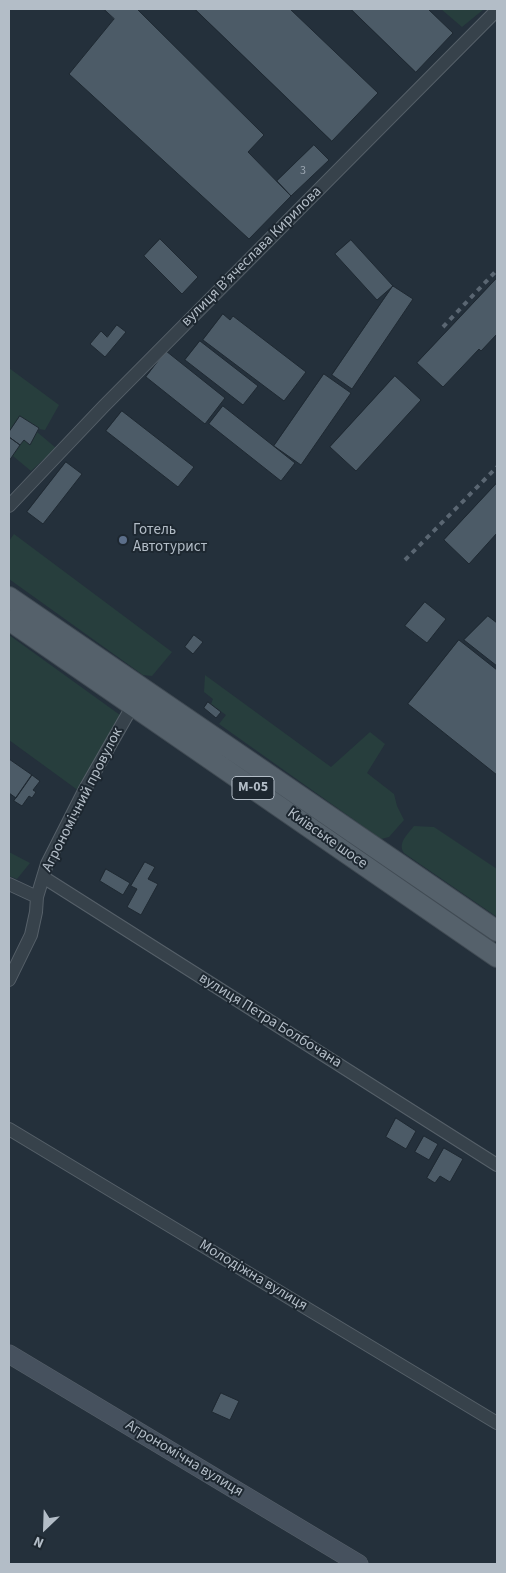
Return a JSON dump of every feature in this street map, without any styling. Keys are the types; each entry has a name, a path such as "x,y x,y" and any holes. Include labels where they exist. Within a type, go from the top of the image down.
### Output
{"main road":[{"name":"М-05","path":"9,597 497,931"},
{"name":"Київське шосе","path":"9,620 497,958"}],"street":[{"name":"вулиця Вʼячеслава Кирилова","path":"9,506 111,400 497,10"},
{"name":"Агрономічний провулок","path":"9,980 31,935 37,897 47,864 85,789 133,706"},
{"name":"вулиця Петра Болбочана","path":"43,877 497,1165"},
{"path":"9,884 37,897"},
{"name":"Молодіжна вулиця","path":"9,1129 497,1423"},
{"name":"Агрономічна вулиця","path":"9,1354 359,1564"}],"green space":[{"path":"441,9 484,9 462,27"},
{"path":"9,368 59,405 45,430 39,429 37,432 56,448 31,471 13,456 9,461"},
{"path":"14,534 172,652 152,676 143,675 9,579 9,541"},
{"path":"9,635 120,715 79,791 9,740"},
{"path":"205,675 331,767 370,732 385,744 367,773 394,794 397,806 404,820 389,837 381,839 219,724 226,715 211,704 213,699 204,692"},
{"path":"414,826 434,827 497,869 497,917 404,853 402,849 403,842"},
{"path":"9,852 30,863 17,879 9,876"}],"building":[{"path":"104,9 137,9 264,135 248,152 291,196 249,239 69,74 114,19"},
{"path":"195,9 290,9 378,93 332,141"},
{"path":"351,9 428,9 453,33 416,72"},
{"path":"314,145 329,160 291,196 277,181"},
{"path":"160,239 198,277 182,294 144,256"},
{"path":"351,240 393,286 377,300 335,254"},
{"path":"497,278 497,334 481,351 479,349 443,387 417,363"},
{"path":"393,286 413,299 352,389 332,375"},
{"path":"223,314 230,320 233,316 306,372 284,401 203,340"},
{"path":"117,325 126,332 105,357 90,344 101,331 107,337"},
{"path":"200,341 258,386 243,405 185,360"},
{"path":"166,351 225,398 205,424 146,377"},
{"path":"324,374 351,393 301,465 274,446"},
{"path":"395,376 421,400 356,471 330,447"},
{"path":"223,406 295,463 281,481 209,424"},
{"path":"122,411 194,467 178,487 106,431"},
{"path":"20,416 39,428 30,445 24,440 20,445 9,437 9,432"},
{"path":"9,437 20,445 9,461"},
{"path":"66,462 82,474 43,524 27,512"},
{"path":"497,483 497,533 469,564 444,540"},
{"path":"425,602 446,619 427,643 405,626"},
{"path":"488,616 497,623 497,666 464,640"},
{"path":"194,635 203,642 193,654 185,647"},
{"path":"459,640 497,670 497,775 408,704"},
{"path":"208,702 221,712 216,718 204,708"},
{"path":"9,759 32,775 16,798 9,793"},
{"path":"32,775 40,781 33,790 36,792 32,798 29,796 22,806 14,801"},
{"path":"145,862 155,867 148,879 158,884 141,915 127,907 137,889 131,886"},
{"path":"106,869 130,883 123,895 100,881"},
{"path":"396,1118 416,1131 406,1149 386,1137"},
{"path":"424,1136 438,1144 429,1160 415,1152"},
{"path":"444,1148 463,1159 450,1182 440,1176 435,1183 427,1178"},
{"path":"221,1393 239,1401 230,1420 212,1412"}],"railway":[{"path":"443,327 497,270"},
{"path":"405,560 497,467"}],"place":[{"name":"Готель Автотурист","path":"123,540"}]}
